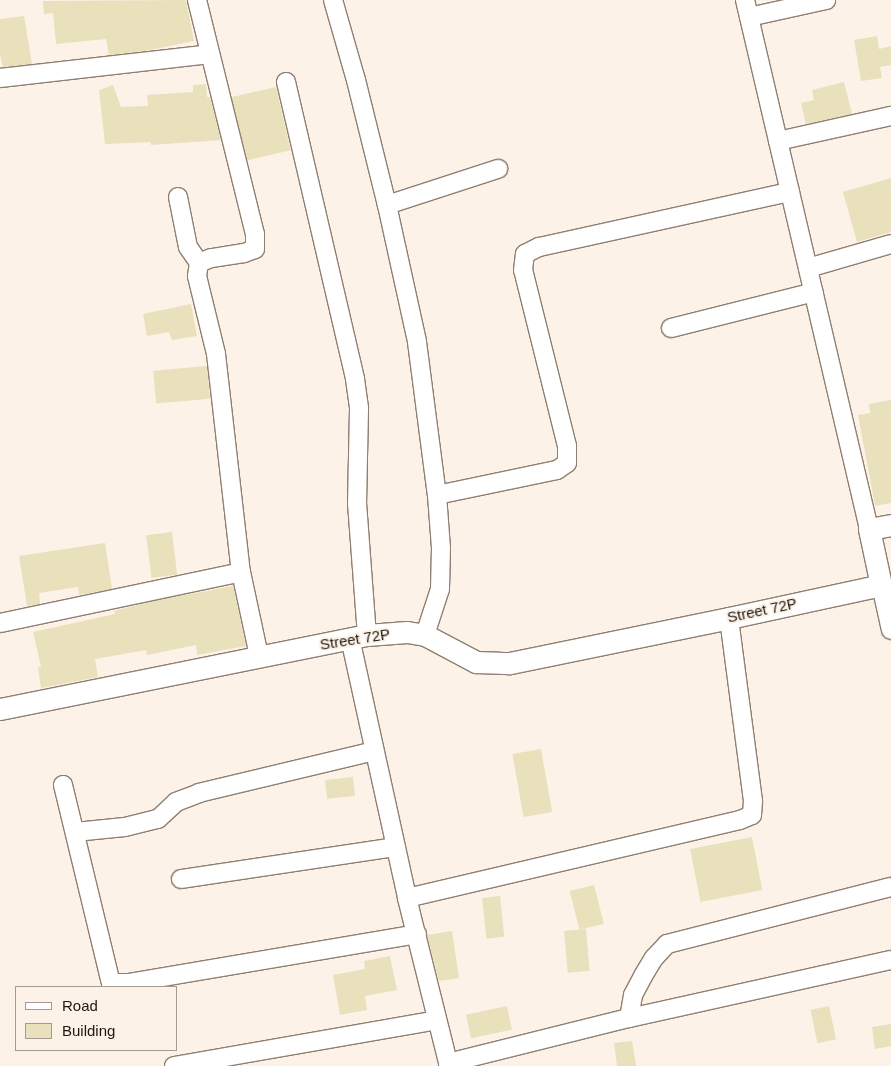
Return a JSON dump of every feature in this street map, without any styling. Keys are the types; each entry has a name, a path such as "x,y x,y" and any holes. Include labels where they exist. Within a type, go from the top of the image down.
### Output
{"street":[{"path":"197,0 254,234 255,249 244,253 211,258 199,263"},
{"path":"332,0 356,80 388,205 416,342 437,495 441,548 440,589 425,635"},
{"path":"826,0 747,8 891,630"},
{"path":"0,78 210,54"},
{"path":"286,82 355,379 359,409 357,503 359,637 374,751 407,898 448,1065 629,1018 891,960"},
{"path":"778,141 891,116"},
{"path":"388,205 498,169"},
{"path":"437,495 557,470 567,462 567,446 523,270 525,254 539,246 790,192"},
{"path":"178,197 188,247 199,263 197,276 216,354 240,572 259,656"},
{"path":"808,268 891,244"},
{"path":"671,328 814,292"},
{"path":"869,529 891,525"},
{"path":"0,624 240,572"},
{"name":"Street 72P","path":"0,709 359,637 407,632 425,635 476,662 510,663 881,585"},
{"path":"407,898 740,820 752,815 753,801 729,618"},
{"path":"75,832 125,827 158,818 176,802 199,792 374,751"},
{"path":"63,785 112,983 128,983 417,934"},
{"path":"181,879 396,847"},
{"path":"629,1018 634,995 642,976 654,958 667,944 891,887"},
{"path":"174,1066 437,1020"}],"building":[{"path":"186,0 194,41 145,51 109,55 106,39 56,44 53,13 44,14 43,1"},
{"path":"24,16 32,64 3,67 0,54 0,19"},
{"path":"877,36 879,49 891,46 891,65 880,67 882,78 861,81 854,40"},
{"path":"844,82 852,114 806,124 801,103 814,100 812,90"},
{"path":"206,84 207,97 210,97 221,140 151,145 151,142 105,144 99,90 113,85 121,107 148,106 147,95 193,92 193,85"},
{"path":"276,87 291,150 246,161 231,97"},
{"path":"891,178 891,232 857,242 843,192"},
{"path":"191,304 197,336 172,340 169,332 147,336 143,314"},
{"path":"207,366 210,399 156,404 153,371"},
{"path":"891,400 891,503 875,506 858,415 870,413 869,404"},
{"path":"172,532 177,575 151,578 146,535"},
{"path":"105,543 112,589 79,595 78,587 39,593 40,604 27,606 19,556"},
{"path":"233,586 246,646 197,655 196,645 147,655 146,650 95,659 98,677 41,688 38,667 41,667 33,632 115,614 114,611 153,601"},
{"path":"541,749 552,812 524,817 512,754"},
{"path":"353,777 355,796 327,799 325,780"},
{"path":"752,837 762,890 700,902 690,849"},
{"path":"594,885 604,924 579,930 570,891"},
{"path":"500,896 504,937 486,939 482,898"},
{"path":"586,929 590,971 568,973 564,931"},
{"path":"452,931 459,978 439,981 427,935"},
{"path":"390,956 397,990 365,996 367,1010 340,1015 333,975 365,969 364,961"},
{"path":"507,1006 512,1029 471,1038 466,1015"},
{"path":"829,1006 836,1039 817,1043 810,1010"},
{"path":"891,1024 891,1046 875,1049 872,1027"},
{"path":"632,1041 636,1066 617,1066 614,1043"}]}
